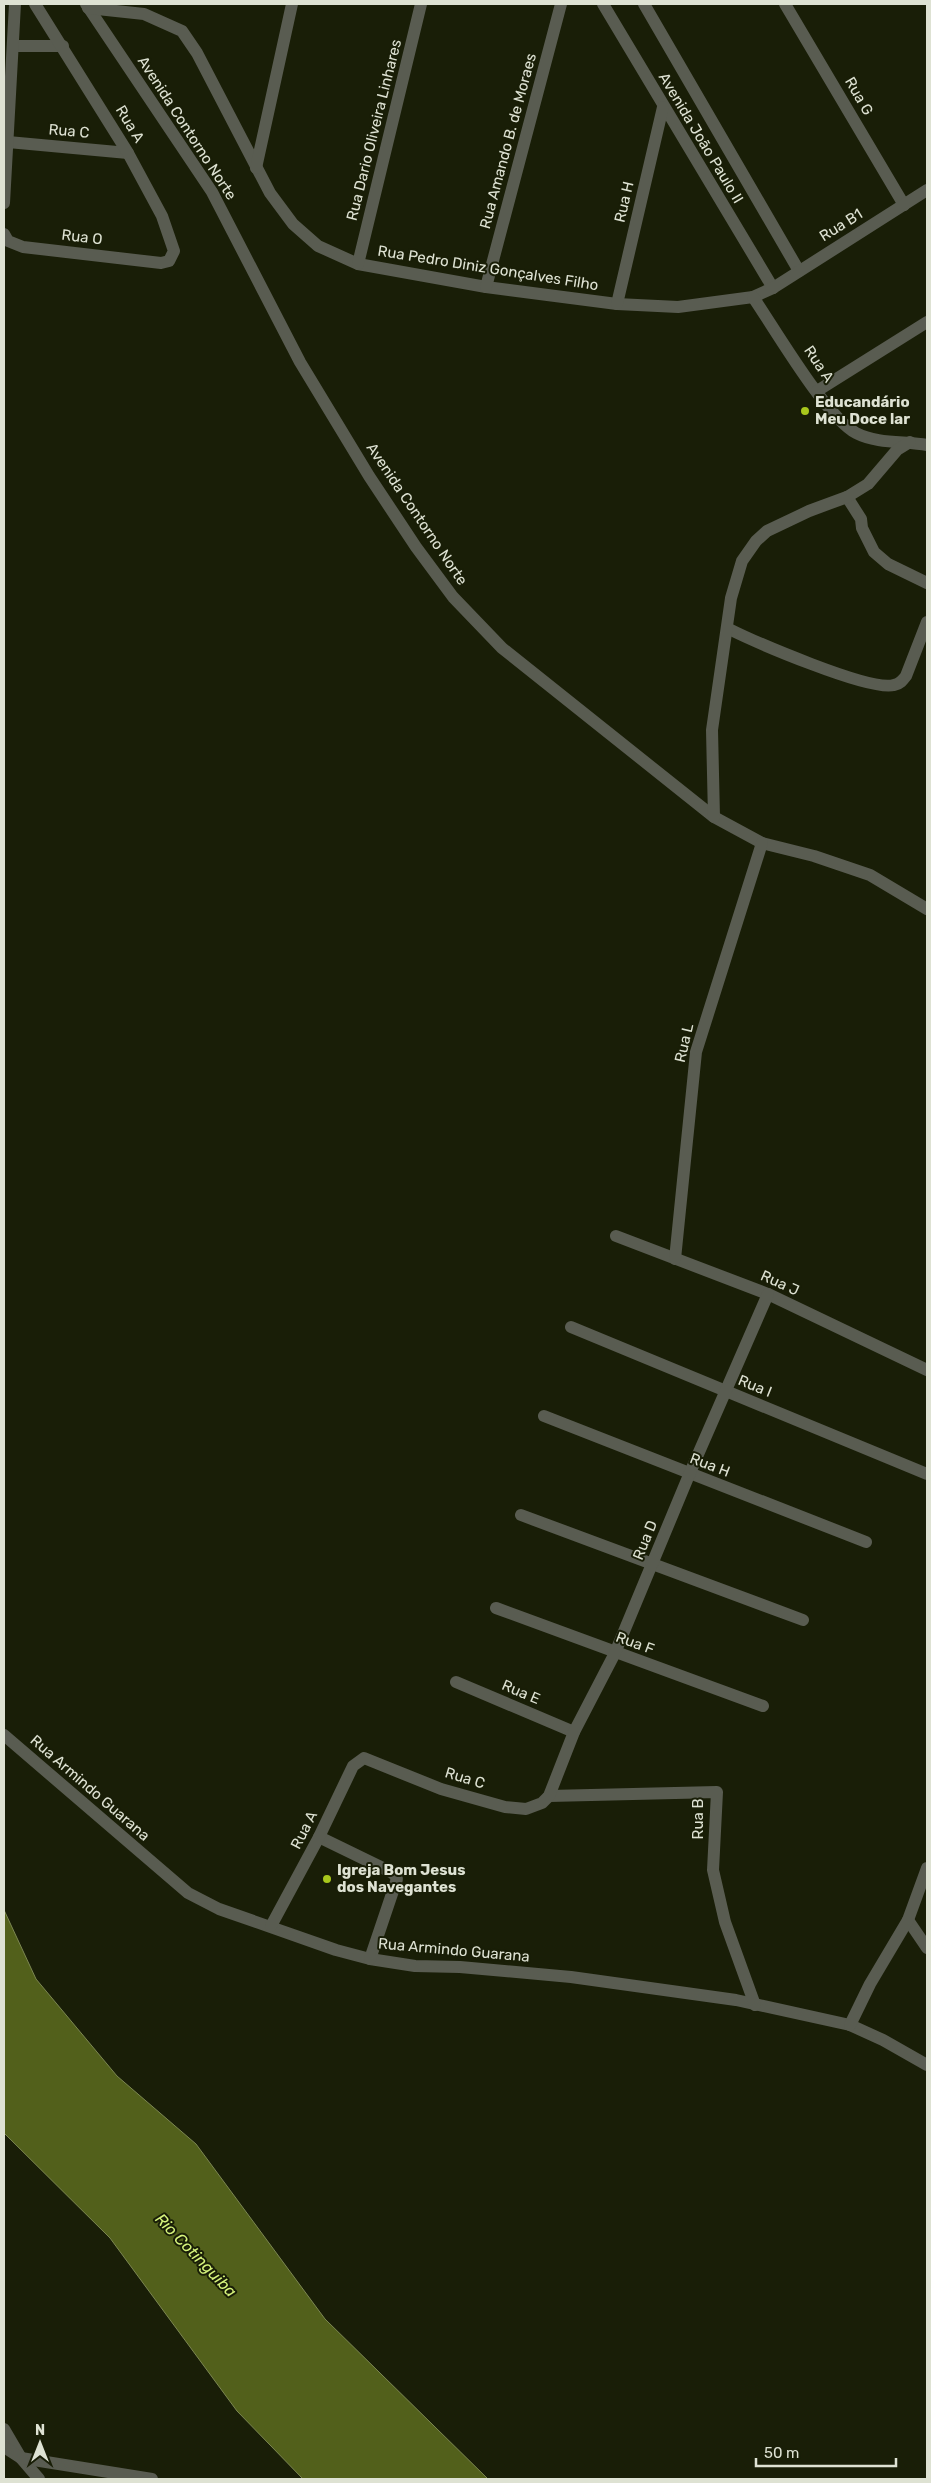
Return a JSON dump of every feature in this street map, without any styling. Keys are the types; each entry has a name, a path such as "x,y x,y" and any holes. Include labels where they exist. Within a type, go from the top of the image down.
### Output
{"street":[{"path":"4,202 15,4"},
{"name":"Rua A","path":"35,4 63,46 128,153 162,216 172,241 173,257 169,261 161,263"},
{"path":"256,168 292,4"},
{"name":"Rua Dario Oliveira Linhares","path":"358,264 421,4"},
{"name":"Rua Amando B. de Moraes","path":"486,287 561,4"},
{"name":"Avenida João Paulo II","path":"603,4 773,288"},
{"name":"Avenida João Paulo II","path":"644,4 799,270"},
{"name":"Rua G","path":"785,4 904,205"},
{"name":"Rua Pedro Diniz Gonçalves Filho","path":"87,6 145,9 182,30 198,53 270,193 293,224 318,246 358,264 486,287 616,304 678,307 754,297 773,288"},
{"name":"Avenida Contorno Norte","path":"87,6 212,192 300,362 369,476 416,547 453,598 502,648 714,818 762,843 814,856 870,875 927,909"},
{"path":"13,46 63,46"},
{"name":"Rua H","path":"616,304 663,107"},
{"name":"Rua C","path":"8,142 128,153"},
{"name":"Rua B1","path":"773,288 927,190"},
{"name":"Rua O","path":"4,234 8,241 23,247 161,263"},
{"name":"Rua A","path":"754,297 829,409 856,433 872,438 927,445"},
{"path":"817,391 927,322"},
{"path":"714,818 712,730 731,598 742,561 756,541 784,522 847,497 868,484 897,450 910,442"},
{"path":"847,497 861,519 862,528 874,552 888,564 927,583"},
{"path":"727,628 775,651 868,683 894,686 906,676 927,622"},
{"name":"Rua L","path":"675,1259 696,1052 762,843"},
{"name":"Rua J","path":"616,1236 768,1294 927,1370"},
{"name":"Rua D","path":"549,1796 574,1732 615,1653 689,1474 768,1294"},
{"name":"Rua I","path":"571,1327 724,1392 927,1474"},
{"name":"Rua H","path":"544,1416 866,1542"},
{"path":"521,1515 803,1620"},
{"name":"Rua F","path":"496,1608 763,1706"},
{"name":"Rua E","path":"456,1682 574,1732"},
{"name":"Rua Armindo Guarana","path":"4,1734 188,1893 220,1909 370,1960 415,1966 460,1966 571,1977 755,2005 850,2026 883,2040 927,2065"},
{"name":"Rua A","path":"271,1926 320,1837 353,1766 364,1758 372,1760"},
{"name":"Rua C","path":"372,1760 442,1788 505,1807 526,1809 542,1803 549,1796"},
{"name":"Rua B","path":"549,1796 718,1792 713,1870 725,1922 755,2005"},
{"path":"320,1837 393,1873 397,1879 370,1960"},
{"path":"850,2026 870,1984 908,1920 927,1868"},
{"path":"908,1920 927,1948"},
{"path":"4,2429 21,2458 39,2479"},
{"path":"4,2447 21,2458 152,2479"}],"water":[{"name":"Rio Cotinguiba","path":"4,1910 36,1979 117,2076 196,2144 325,2319 488,2479 303,2479 237,2411 110,2238 4,2133"}],"place":[{"name":"Educandário Meu Doce lar","path":"805,411"},
{"name":"Igreja Bom Jesus dos Navegantes","path":"327,1879"}]}
